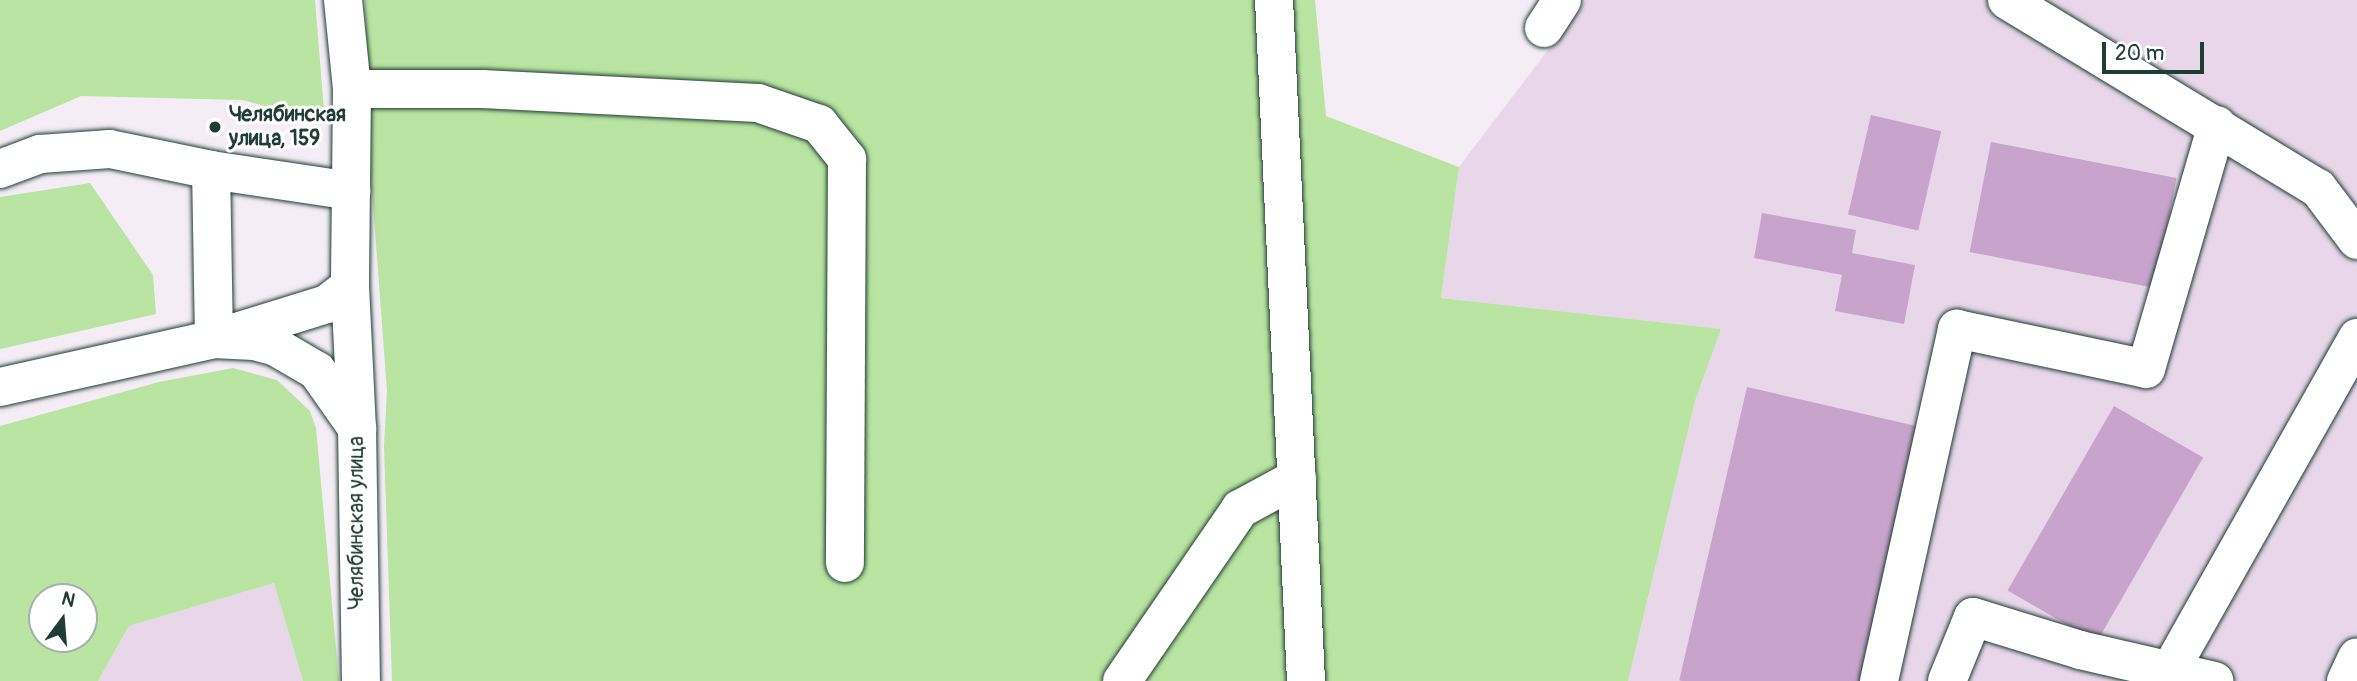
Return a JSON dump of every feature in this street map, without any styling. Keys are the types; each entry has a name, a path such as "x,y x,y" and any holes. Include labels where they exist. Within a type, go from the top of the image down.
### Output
{"street":[{"path":"343,0 352,89 350,286 357,428"},
{"path":"1274,0 1306,681"},
{"path":"2007,0 2318,188 2357,240"},
{"path":"352,89 482,89 758,103 819,124 848,159 845,564"},
{"path":"1879,681 1957,329 2146,369 2217,125"},
{"path":"0,169 40,154 110,149 211,170 351,191"},
{"path":"211,170 215,339 327,304 350,286"},
{"path":"2167,675 2357,338"},
{"name":"Челябинская улица","path":"0,387 215,339 254,341 298,357 317,371 357,428 361,681"},
{"path":"1122,681 1240,509 1297,478"},
{"path":"1947,681 1973,617 2167,675 2214,681"},
{"path":"2346,681 2357,657"}],"shaded area":[{"path":"1586,0 2357,0 2357,681 1628,681 1695,401 1721,329 1441,298 1459,167"},
{"path":"274,583 303,681 98,681 129,626"}],"green space":[{"path":"0,0 315,0 325,123 243,100 81,96 0,131"},
{"path":"365,0 1315,0 1326,116 1459,167 1441,298 1721,329 1695,401 1628,681 392,681 384,446 387,391 371,177"},
{"path":"90,183 153,275 156,314 0,349 0,197"},
{"path":"233,368 277,380 310,411 316,428 339,681 303,681 274,583 129,626 98,681 0,681 0,426 159,382"}],"building":[{"path":"1871,115 1941,131 1918,231 1848,214"},
{"path":"1991,142 2177,178 2155,288 1970,252"},
{"path":"1762,213 1856,230 1852,253 1915,265 1904,324 1835,311 1842,275 1754,258"},
{"path":"1747,387 1920,427 1862,681 1679,680"},
{"path":"2114,406 2203,458 2097,642 2008,590"}],"place":[{"name":"Челябинская улица, 159","path":"215,127"}]}
